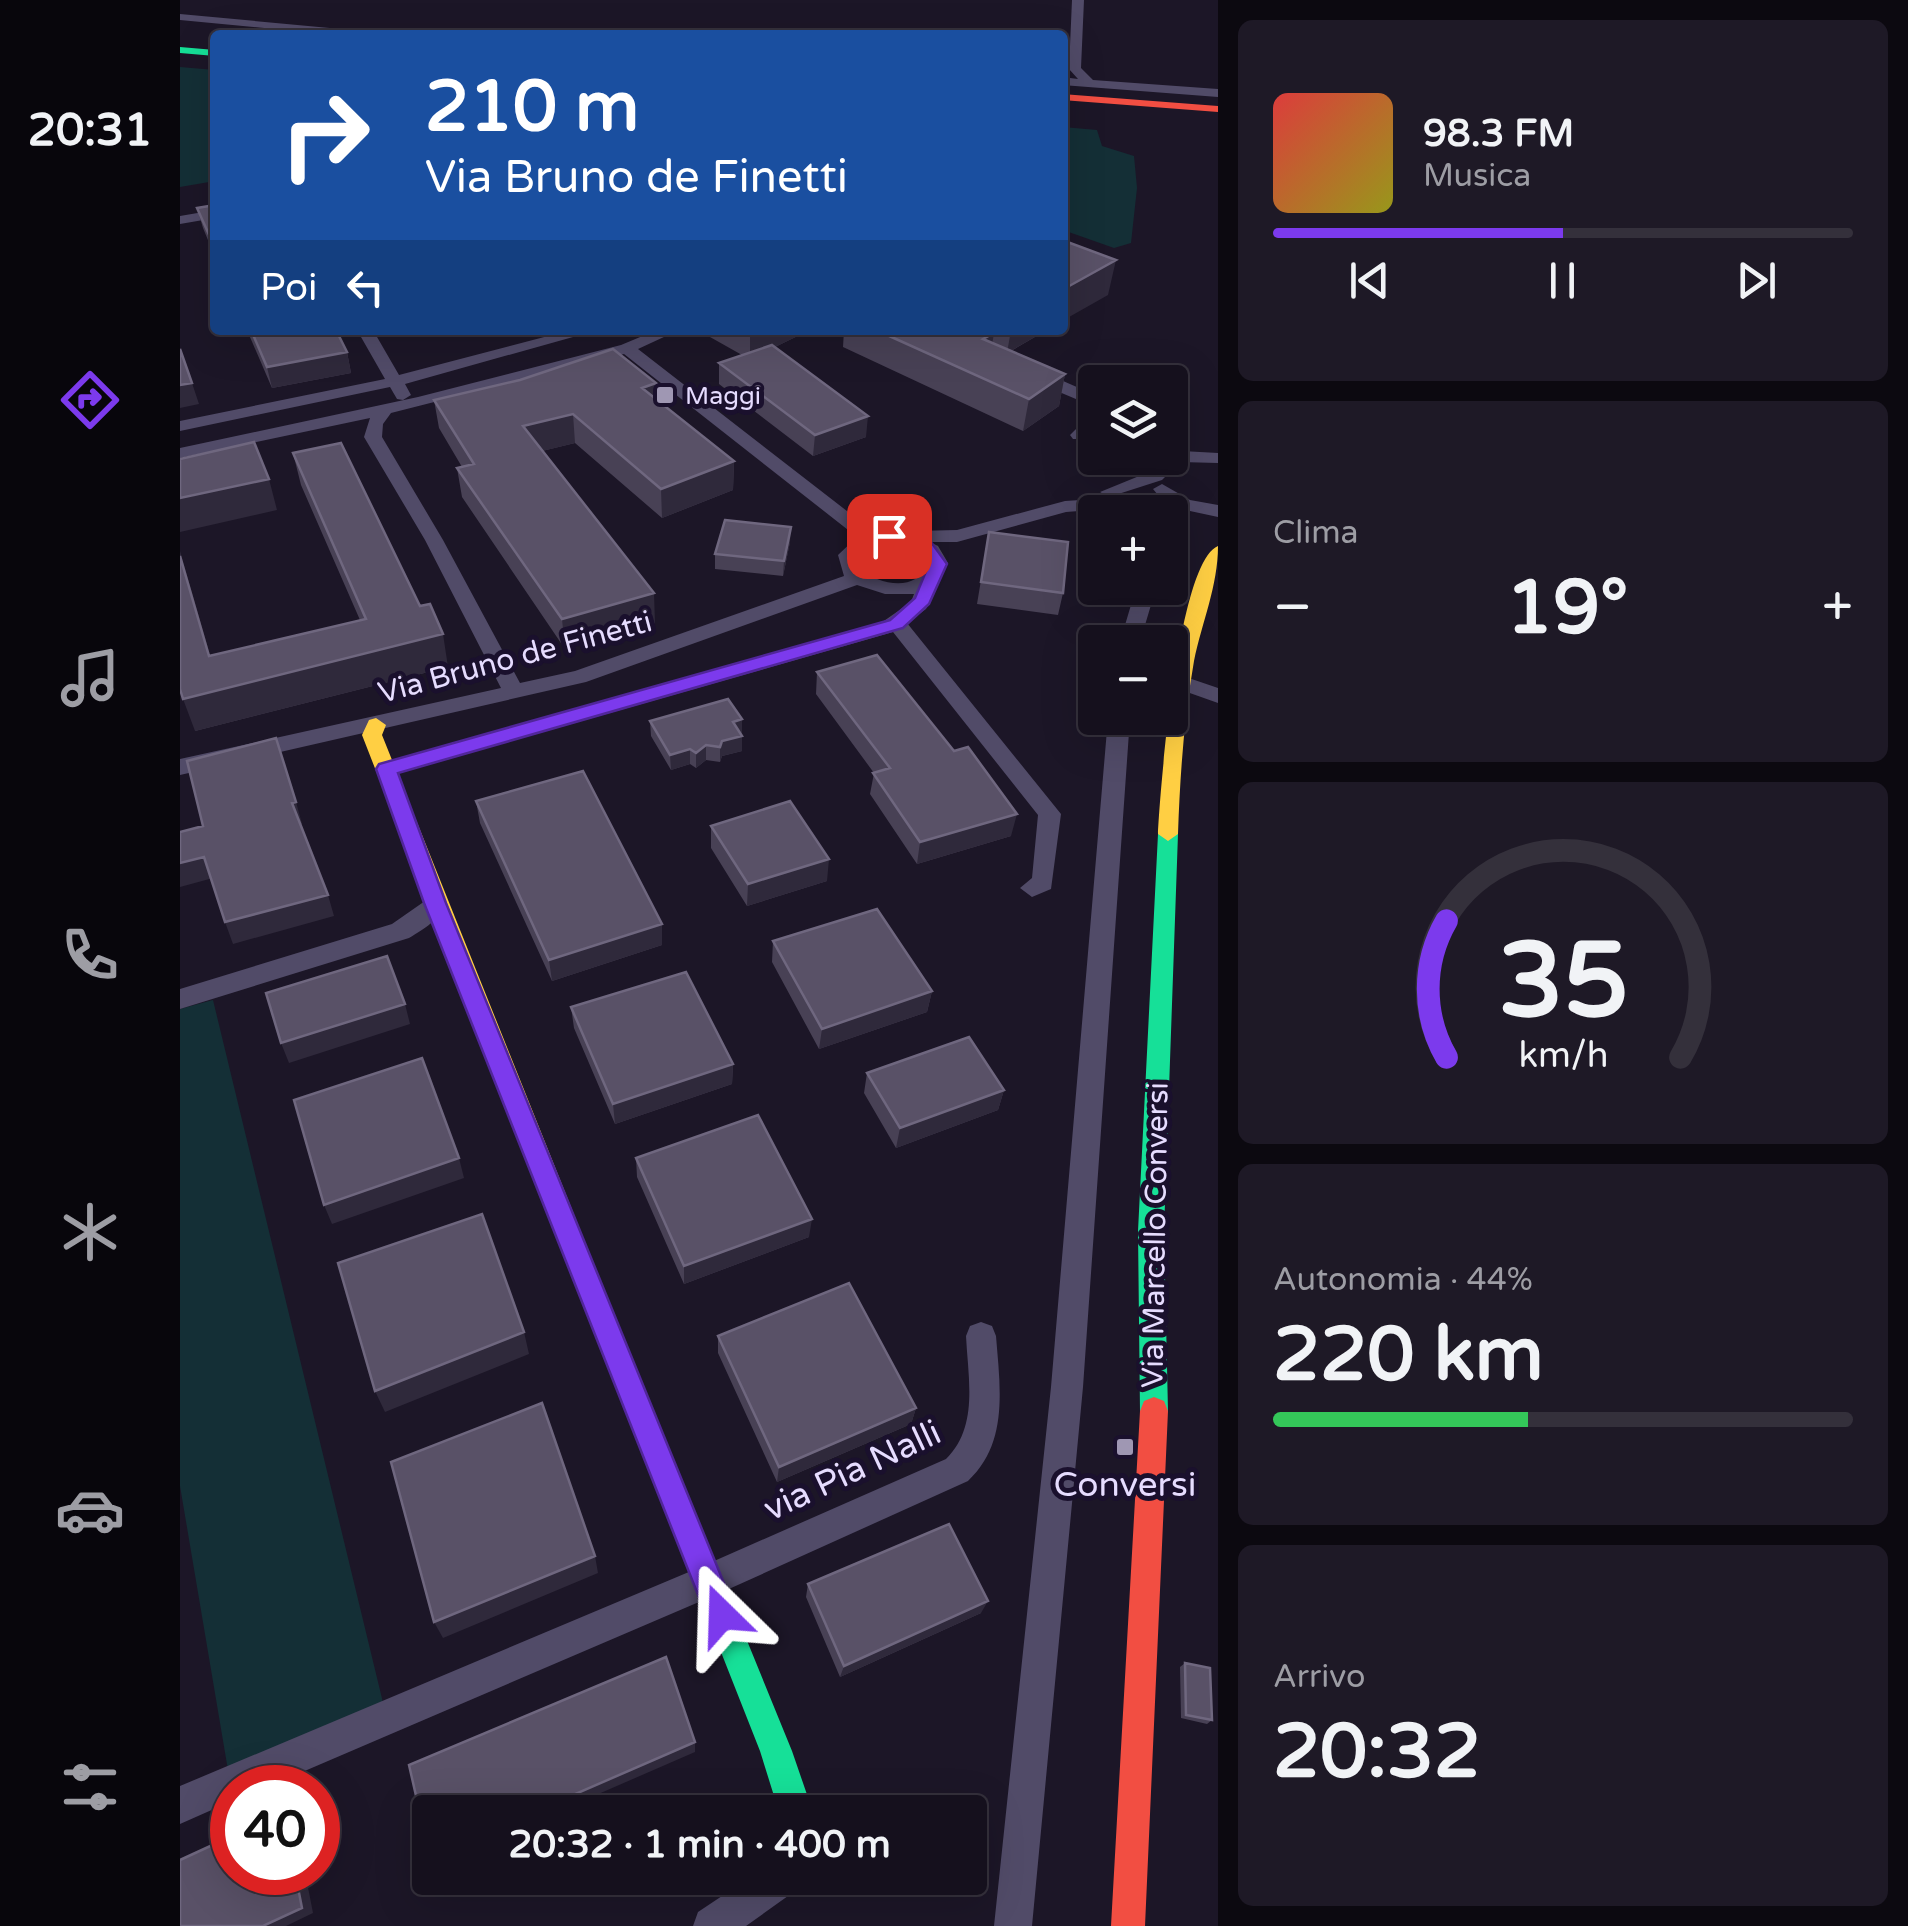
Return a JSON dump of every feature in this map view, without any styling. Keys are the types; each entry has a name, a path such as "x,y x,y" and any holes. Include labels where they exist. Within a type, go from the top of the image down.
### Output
{"main road":[{"path":"180,37 210,40"},
{"path":"180,50 210,52"},
{"path":"1068,97 1218,108"},
{"path":"1068,113 1218,124"},
{"name":"Via Marcello Conversi","path":"1188,626 1218,551"},
{"path":"376,725 372,735 435,903 791,1795"},
{"name":"Via Marcello Conversi","path":"1128,1926 1131,1819 1146,1649 1154,1354 1151,1235 1174,735"}],"street":[{"path":"1078,0 1075,69 1088,82"},
{"path":"180,17 320,30"},
{"path":"1068,81 1218,93"},
{"path":"180,220 210,215"},
{"path":"369,335 400,393 419,402"},
{"path":"180,426 394,382 571,335"},
{"path":"180,453 419,402 626,348 658,335"},
{"path":"626,348 870,538"},
{"path":"1022,370 1078,394"},
{"path":"344,393 358,404 356,416"},
{"path":"385,410 374,424 373,437 434,540 515,694"},
{"path":"1168,495 1156,476 1159,468 1176,458 1218,458"},
{"path":"1066,508 1075,500 1156,476"},
{"path":"1188,504 1218,510"},
{"path":"931,579 909,589 895,590 857,578 850,571 848,555 870,538 956,536 1078,507"},
{"path":"936,555 956,536"},
{"path":"386,769 897,624 923,600 938,564 936,555 910,538"},
{"name":"Via Bruno de Finetti","path":"180,767 515,694 648,656 857,578"},
{"path":"897,624 1050,814 1043,883 1032,888"},
{"path":"1188,684 1218,696"},
{"path":"1014,1926 1066,1387 1118,735"},
{"path":"180,999 400,932 426,916 435,903"},
{"name":"via Pia Nalli","path":"180,1805 708,1581 968,1463 979,1438 983,1414 981,1336"},
{"path":"712,1926 757,1895"}],"green space":[{"path":"180,67 210,70 210,182 180,187"},
{"path":"1068,127 1097,130 1102,146 1134,156 1137,188 1131,243 1114,248 1068,232"},
{"path":"213,1000 386,1715 270,1765 227,1765 180,1486 180,1009"}],"building":[{"path":"210,206 210,237 197,208"},
{"path":"1068,242 1116,260 1068,287"},
{"path":"253,335 338,335 347,352 267,367"},
{"path":"887,335 990,335 983,339 1065,374 1029,399"},
{"path":"772,345 868,416 815,435 719,363"},
{"path":"180,349 192,383 180,385"},
{"path":"613,349 656,383 642,388 734,461 661,489 573,414 523,426 654,593 562,619 457,468 474,464 434,400 520,380"},
{"path":"254,442 269,479 180,498 180,459"},
{"path":"341,443 420,606 430,604 443,634 183,699 180,556 209,656 366,619 293,453"},
{"path":"725,520 791,527 784,561 715,554"},
{"path":"989,532 1068,542 1063,593 981,582"},
{"path":"877,655 954,751 968,747 1017,814 920,842 873,773 890,768 817,672"},
{"path":"728,699 742,719 733,722 742,736 722,741 720,747 706,745 696,753 690,749 670,755 650,721"},
{"path":"276,738 296,802 292,803 328,895 225,922 204,857 180,863 180,832 203,826 187,761"},
{"path":"583,771 662,924 549,960 476,801"},
{"path":"790,801 829,859 748,884 711,826"},
{"path":"877,909 932,991 822,1029 773,941"},
{"path":"387,956 405,1004 281,1043 266,993"},
{"path":"686,972 733,1064 613,1104 571,1007"},
{"path":"969,1037 1004,1090 900,1128 867,1073"},
{"path":"422,1058 459,1158 324,1205 294,1100"},
{"path":"758,1115 812,1219 684,1266 636,1158"},
{"path":"482,1214 524,1332 375,1391 338,1263"},
{"path":"849,1283 916,1408 779,1467 718,1336"},
{"path":"542,1403 595,1556 434,1622 391,1462"},
{"path":"949,1524 988,1601 844,1666 808,1584"},
{"path":"666,1657 695,1742 573,1795 416,1795 409,1765"},
{"path":"1185,1663 1210,1668 1212,1720 1186,1715"},
{"path":"210,1846 210,1895 299,1895 302,1908 263,1926 180,1926 180,1860"}],"traffic: fast":[{"path":"180,50 210,53"},
{"path":"1154,1411 1151,1231 1168,834"},
{"path":"598,1307 790,1795"}],"traffic: slow":[{"path":"1168,834 1172,761 1186,655 1218,551"},
{"path":"376,725 372,735 598,1307"}],"traffic: jam":[{"path":"1068,97 1218,109"},
{"path":"1128,1926 1154,1411"}],"place":[{"name":"Maggi","path":"665,395"},
{"name":"Conversi","path":"1125,1447"}],"route":[{"path":"722,1615 435,903 386,769 897,624 923,600 938,564 936,555 925,545 910,538 889,536"}]}
